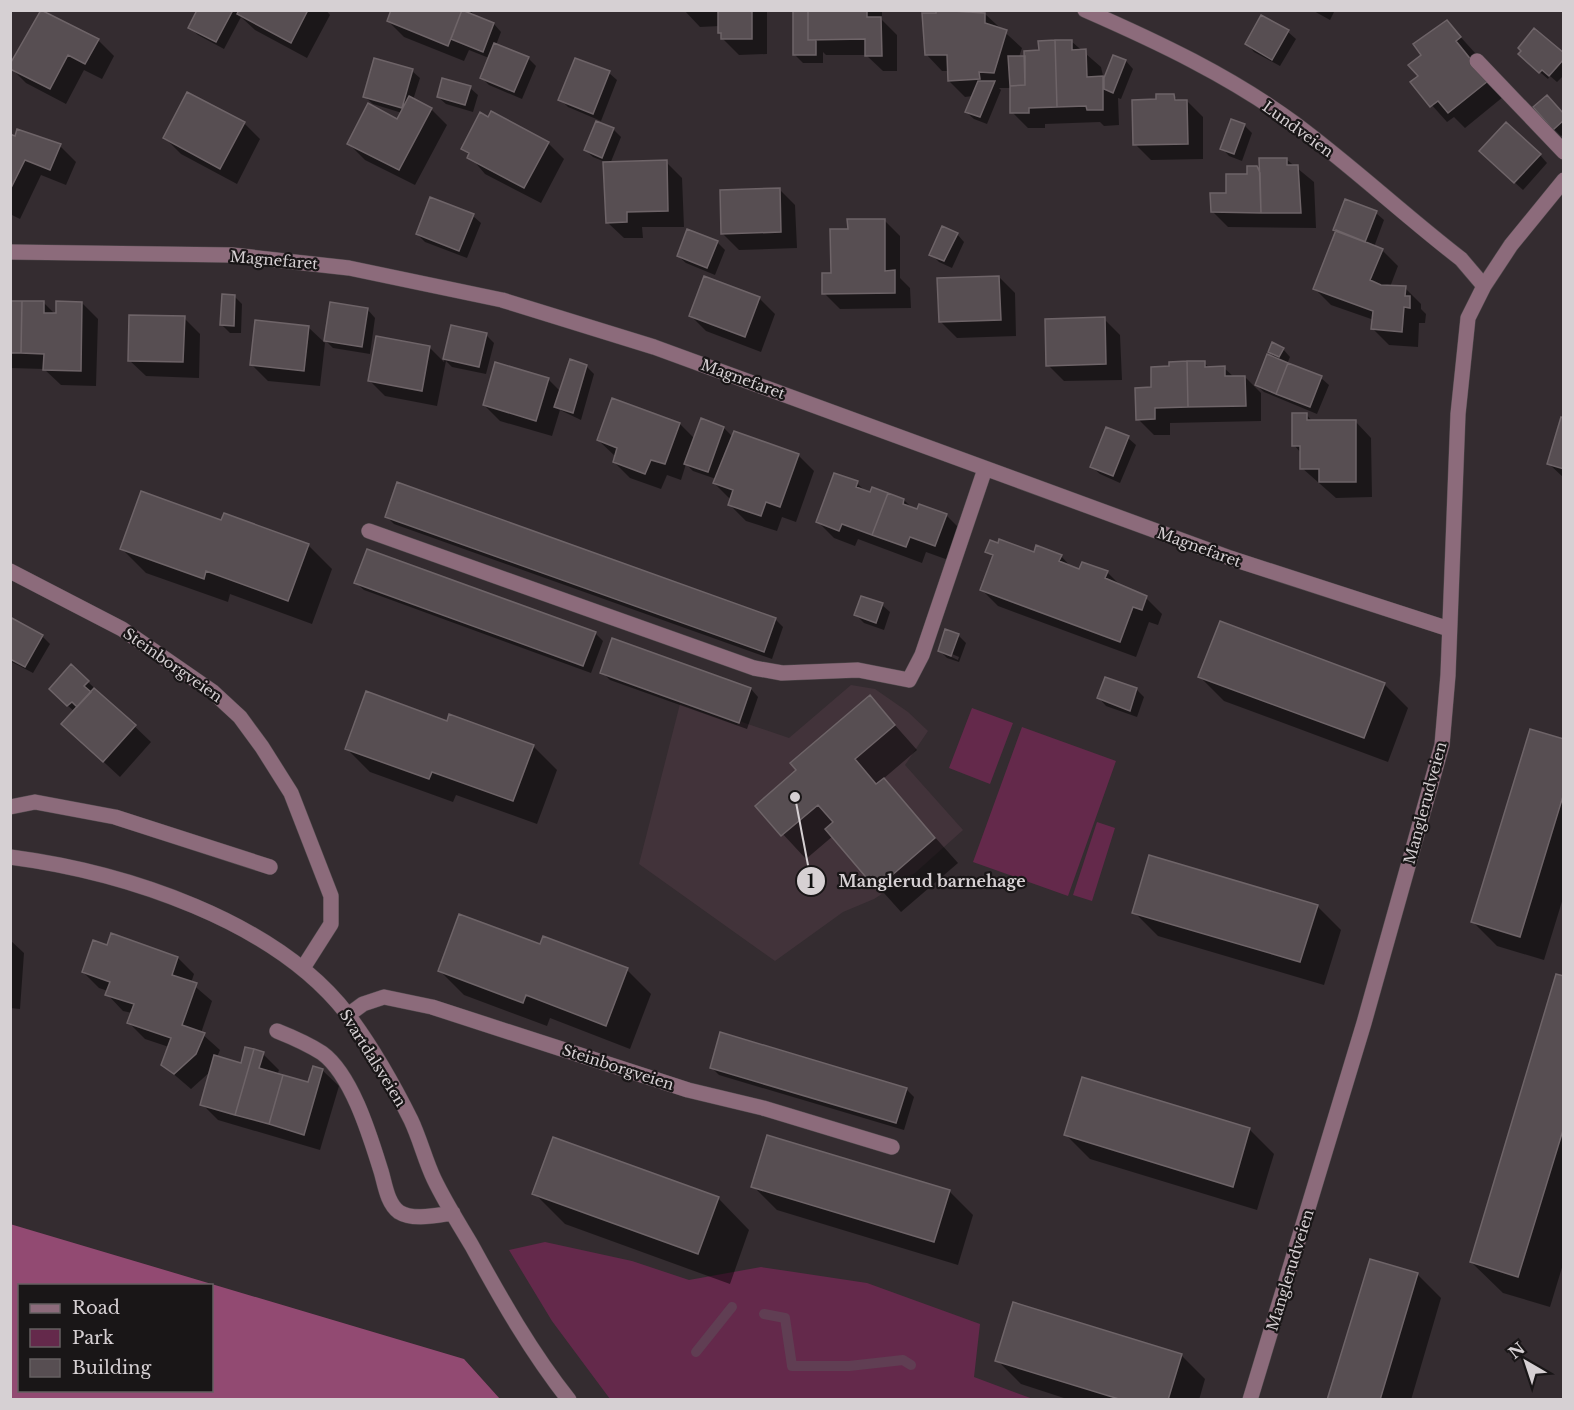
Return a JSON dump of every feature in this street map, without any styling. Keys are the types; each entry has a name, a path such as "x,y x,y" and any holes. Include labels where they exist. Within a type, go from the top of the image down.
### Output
{"street":[{"name":"Lundveien","path":"1085,10 1170,48 1232,82 1293,122 1461,259 1484,286"},
{"path":"1477,61 1563,152"},
{"name":"Manglerudveien","path":"1250,1400 1364,1023 1439,754 1448,675 1464,338 1468,318 1484,286 1511,245 1563,180"},
{"name":"Magnefaret","path":"10,252 232,255 349,268 502,300 625,337 1230,558 1449,629"},
{"path":"369,531 754,668 782,673 858,670 909,680 922,655 986,469"},
{"name":"Steinborgveien","path":"10,571 122,629 213,692 240,717 291,793 331,896 331,924 303,968"},
{"path":"10,807 35,802 115,817 270,867"},
{"name":"Svartdalsveien","path":"10,857 111,875 202,909 287,956 303,968 348,1015 390,1081 411,1122 434,1178 453,1213 518,1325 569,1400"},
{"name":"Steinborgveien","path":"348,1015 363,1004 384,997 432,1006 688,1090 763,1108 892,1147"},
{"path":"277,1031 321,1053 334,1064 352,1094 372,1143 390,1202 397,1210 409,1216 453,1213"}],"shaded area":[{"path":"851,685 875,689 908,712 928,731 905,765 963,830 915,873 874,899 843,912 775,961 639,864 680,704 737,725 739,721 789,738"},
{"path":"10,1224 212,1284 18,1284 18,1392 213,1392 213,1284 464,1359 500,1399 11,1399"}],"green space":[{"path":"972,708 1013,723 990,784 949,768"},
{"path":"1022,727 1116,761 1068,896 973,862"},
{"path":"1097,822 1115,828 1092,901 1073,895"},
{"path":"545,1242 632,1261 689,1280 761,1267 867,1283 980,1324 974,1377 1033,1399 610,1399 552,1321 509,1250"}],"building":[{"path":"41,10 99,39 85,64 68,55 50,89 10,69 10,64"},
{"path":"197,10 233,10 216,42 188,28"},
{"path":"239,10 308,10 291,43 237,14"},
{"path":"391,10 462,10 448,46 387,21"},
{"path":"462,10 494,23 483,52 451,39"},
{"path":"718,10 752,10 752,39 721,39 721,33 718,33"},
{"path":"793,10 808,10 808,40 816,40 816,55 793,55"},
{"path":"808,10 867,10 867,17 881,17 882,56 865,56 865,39 808,40"},
{"path":"936,10 985,13 985,23 1007,30 994,73 979,72 980,79 948,81 947,55 925,55 922,13 936,13"},
{"path":"1261,15 1289,30 1272,60 1245,44"},
{"path":"1447,20 1461,37 1456,41 1488,81 1448,113 1438,101 1430,107 1410,82 1418,76 1408,65 1421,55 1413,44"},
{"path":"1534,28 1564,53 1564,59 1549,76 1542,70 1539,73 1518,54 1521,51 1518,48"},
{"path":"1055,40 1072,40 1072,50 1086,49 1087,77 1103,76 1103,110 1087,110 1086,106 1057,107"},
{"path":"1055,40 1057,107 1029,108 1029,113 1010,113 1010,86 1025,85 1024,51 1039,50 1038,41"},
{"path":"494,43 529,57 514,92 480,78"},
{"path":"1113,55 1126,60 1113,93 1104,89 1104,78"},
{"path":"1008,56 1025,56 1025,85 1010,86"},
{"path":"374,58 413,69 402,108 363,97"},
{"path":"575,58 610,71 593,114 558,100"},
{"path":"442,78 471,86 465,105 437,97"},
{"path":"978,81 995,81 980,117 965,112"},
{"path":"187,92 245,122 220,169 163,138"},
{"path":"1156,94 1174,94 1175,100 1187,100 1188,144 1133,145 1132,100 1156,99"},
{"path":"1547,95 1564,114 1564,120 1553,130 1533,107"},
{"path":"409,96 432,108 399,170 347,144 368,103 397,119"},
{"path":"491,111 549,142 524,188 467,158 469,153 461,149 480,112 488,117"},
{"path":"1231,119 1245,124 1234,154 1220,149"},
{"path":"596,121 614,128 602,158 584,150"},
{"path":"1506,122 1541,154 1514,183 1479,151"},
{"path":"17,129 61,144 50,170 25,160 10,190 10,134 15,136"},
{"path":"1259,158 1287,158 1287,165 1298,165 1301,213 1261,213"},
{"path":"667,160 668,211 627,212 627,222 606,223 603,162"},
{"path":"1247,166 1257,166 1260,173 1261,213 1211,212 1210,193 1226,193 1226,174 1247,174"},
{"path":"780,188 781,232 721,234 720,190"},
{"path":"430,197 474,214 459,251 416,234"},
{"path":"1345,199 1377,211 1365,242 1333,230"},
{"path":"847,219 885,219 885,271 895,270 895,293 822,294 822,273 831,273 830,229 848,229"},
{"path":"942,226 958,233 944,261 929,255"},
{"path":"687,229 718,241 707,268 677,256"},
{"path":"1336,230 1383,249 1370,280 1381,285 1406,286 1405,296 1410,296 1410,308 1404,307 1402,332 1371,329 1373,311 1313,289"},
{"path":"704,276 760,297 745,337 689,316"},
{"path":"999,276 1001,320 939,322 937,278"},
{"path":"222,294 235,295 234,326 220,325"},
{"path":"10,301 22,301 21,353 10,353"},
{"path":"22,301 44,301 44,313 56,313 56,301 82,302 81,371 43,370 44,354 21,353"},
{"path":"330,302 368,308 362,347 324,341"},
{"path":"129,315 185,316 183,362 128,361"},
{"path":"1105,317 1106,364 1046,366 1045,319"},
{"path":"255,320 309,326 304,371 250,365"},
{"path":"451,325 487,333 479,367 443,359"},
{"path":"376,336 430,346 422,391 368,381"},
{"path":"1272,342 1284,348 1279,357 1268,352"},
{"path":"1267,354 1288,363 1276,394 1255,385"},
{"path":"570,359 587,365 573,413 554,407"},
{"path":"1187,361 1205,361 1205,367 1225,366 1225,376 1245,376 1246,406 1188,407"},
{"path":"1187,361 1188,407 1155,408 1155,419 1136,420 1135,388 1151,387 1151,367 1169,366 1169,362"},
{"path":"495,362 549,378 536,421 483,405"},
{"path":"1288,363 1322,376 1310,407 1276,394"},
{"path":"612,398 680,423 665,464 651,460 645,474 613,462 617,448 597,440"},
{"path":"1292,413 1307,413 1307,420 1356,420 1356,482 1319,482 1319,469 1300,469 1300,446 1292,446"},
{"path":"1561,417 1564,418 1564,469 1547,464"},
{"path":"701,418 724,427 708,472 684,464"},
{"path":"1106,427 1129,436 1113,476 1090,467"},
{"path":"734,431 799,454 780,507 766,502 761,516 728,505 733,490 713,483"},
{"path":"834,473 858,481 856,487 870,492 872,487 888,493 872,535 842,524 839,531 816,522"},
{"path":"397,482 776,618 764,652 385,517"},
{"path":"141,491 221,520 224,513 309,544 288,601 206,571 204,579 120,549"},
{"path":"888,493 904,499 903,504 917,509 919,504 947,514 935,546 910,537 906,547 872,535"},
{"path":"999,539 1034,552 1036,545 1062,555 1059,561 1079,569 1082,562 1108,571 1105,578 1147,596 1142,610 1133,607 1120,642 980,590 993,555 985,552 990,540 998,543"},
{"path":"367,549 596,632 583,666 354,583"},
{"path":"861,596 883,603 876,623 854,615"},
{"path":"10,617 43,635 25,667 10,659"},
{"path":"1220,621 1385,683 1364,738 1198,677"},
{"path":"945,629 959,634 951,656 938,651"},
{"path":"612,638 751,688 739,723 600,673"},
{"path":"71,664 89,681 84,686 91,692 77,707 72,702 67,706 49,689"},
{"path":"1105,677 1137,688 1130,711 1097,698"},
{"path":"94,688 136,725 103,762 61,724"},
{"path":"366,691 447,721 449,714 534,745 513,801 432,772 429,779 345,749"},
{"path":"870,695 895,725 855,759 876,784 884,778 935,838 876,889 825,829 833,822 818,805 781,836 755,806 796,770 790,763"},
{"path":"1530,729 1564,739 1564,793 1520,937 1471,922"},
{"path":"1149,855 1318,905 1300,962 1132,913"},
{"path":"459,914 540,944 543,936 628,968 606,1026 526,995 523,1003 438,971"},
{"path":"111,933 178,957 172,975 197,983 182,1025 205,1033 196,1054 174,1074 161,1065 171,1038 127,1023 134,1004 105,995 110,982 82,972 93,940 107,945"},
{"path":"1556,974 1564,976 1564,1127 1518,1277 1470,1262"},
{"path":"720,1032 907,1088 896,1123 710,1068"},
{"path":"245,1047 254,1049 235,1115 200,1105 214,1055 241,1063"},
{"path":"254,1049 264,1052 259,1068 283,1075 269,1124 235,1115"},
{"path":"313,1066 323,1069 304,1135 269,1124 283,1075 308,1082"},
{"path":"1082,1077 1250,1128 1233,1187 1064,1135"},
{"path":"767,1135 950,1190 934,1242 751,1187"},
{"path":"553,1137 719,1197 698,1254 532,1194"},
{"path":"1370,1259 1418,1273 1380,1400 1327,1400"},
{"path":"1013,1302 1182,1354 1168,1400 1122,1400 995,1361"}],"waterway":[{"path":"696,1352 732,1307"},
{"path":"764,1314 785,1318 792,1366 849,1366 903,1360 911,1365"}],"place":[{"name":"Manglerud barnehage","path":"795,797"}]}
